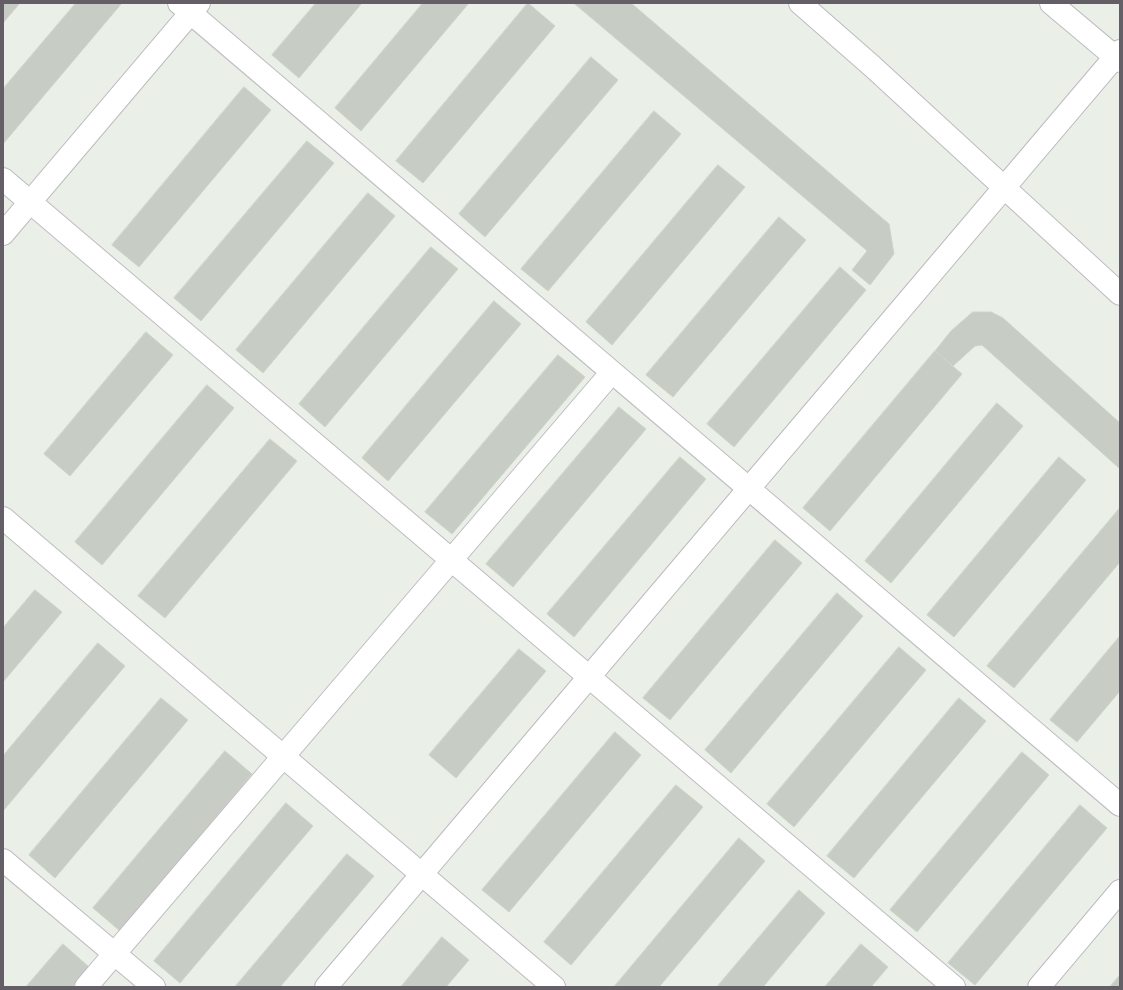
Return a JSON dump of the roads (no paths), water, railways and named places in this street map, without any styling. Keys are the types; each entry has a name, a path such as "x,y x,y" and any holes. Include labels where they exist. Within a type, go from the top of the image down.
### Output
{"street":[{"path":"800,3 873,67 1120,294"},
{"path":"326,987 1004,188 1118,56 1051,3"},
{"path":"3,234 189,6 612,372 1120,805"},
{"path":"3,179 954,987"},
{"path":"86,987 612,372"},
{"path":"3,518 554,987"},
{"path":"3,860 154,987"},
{"path":"1039,987 1120,891"}]}
